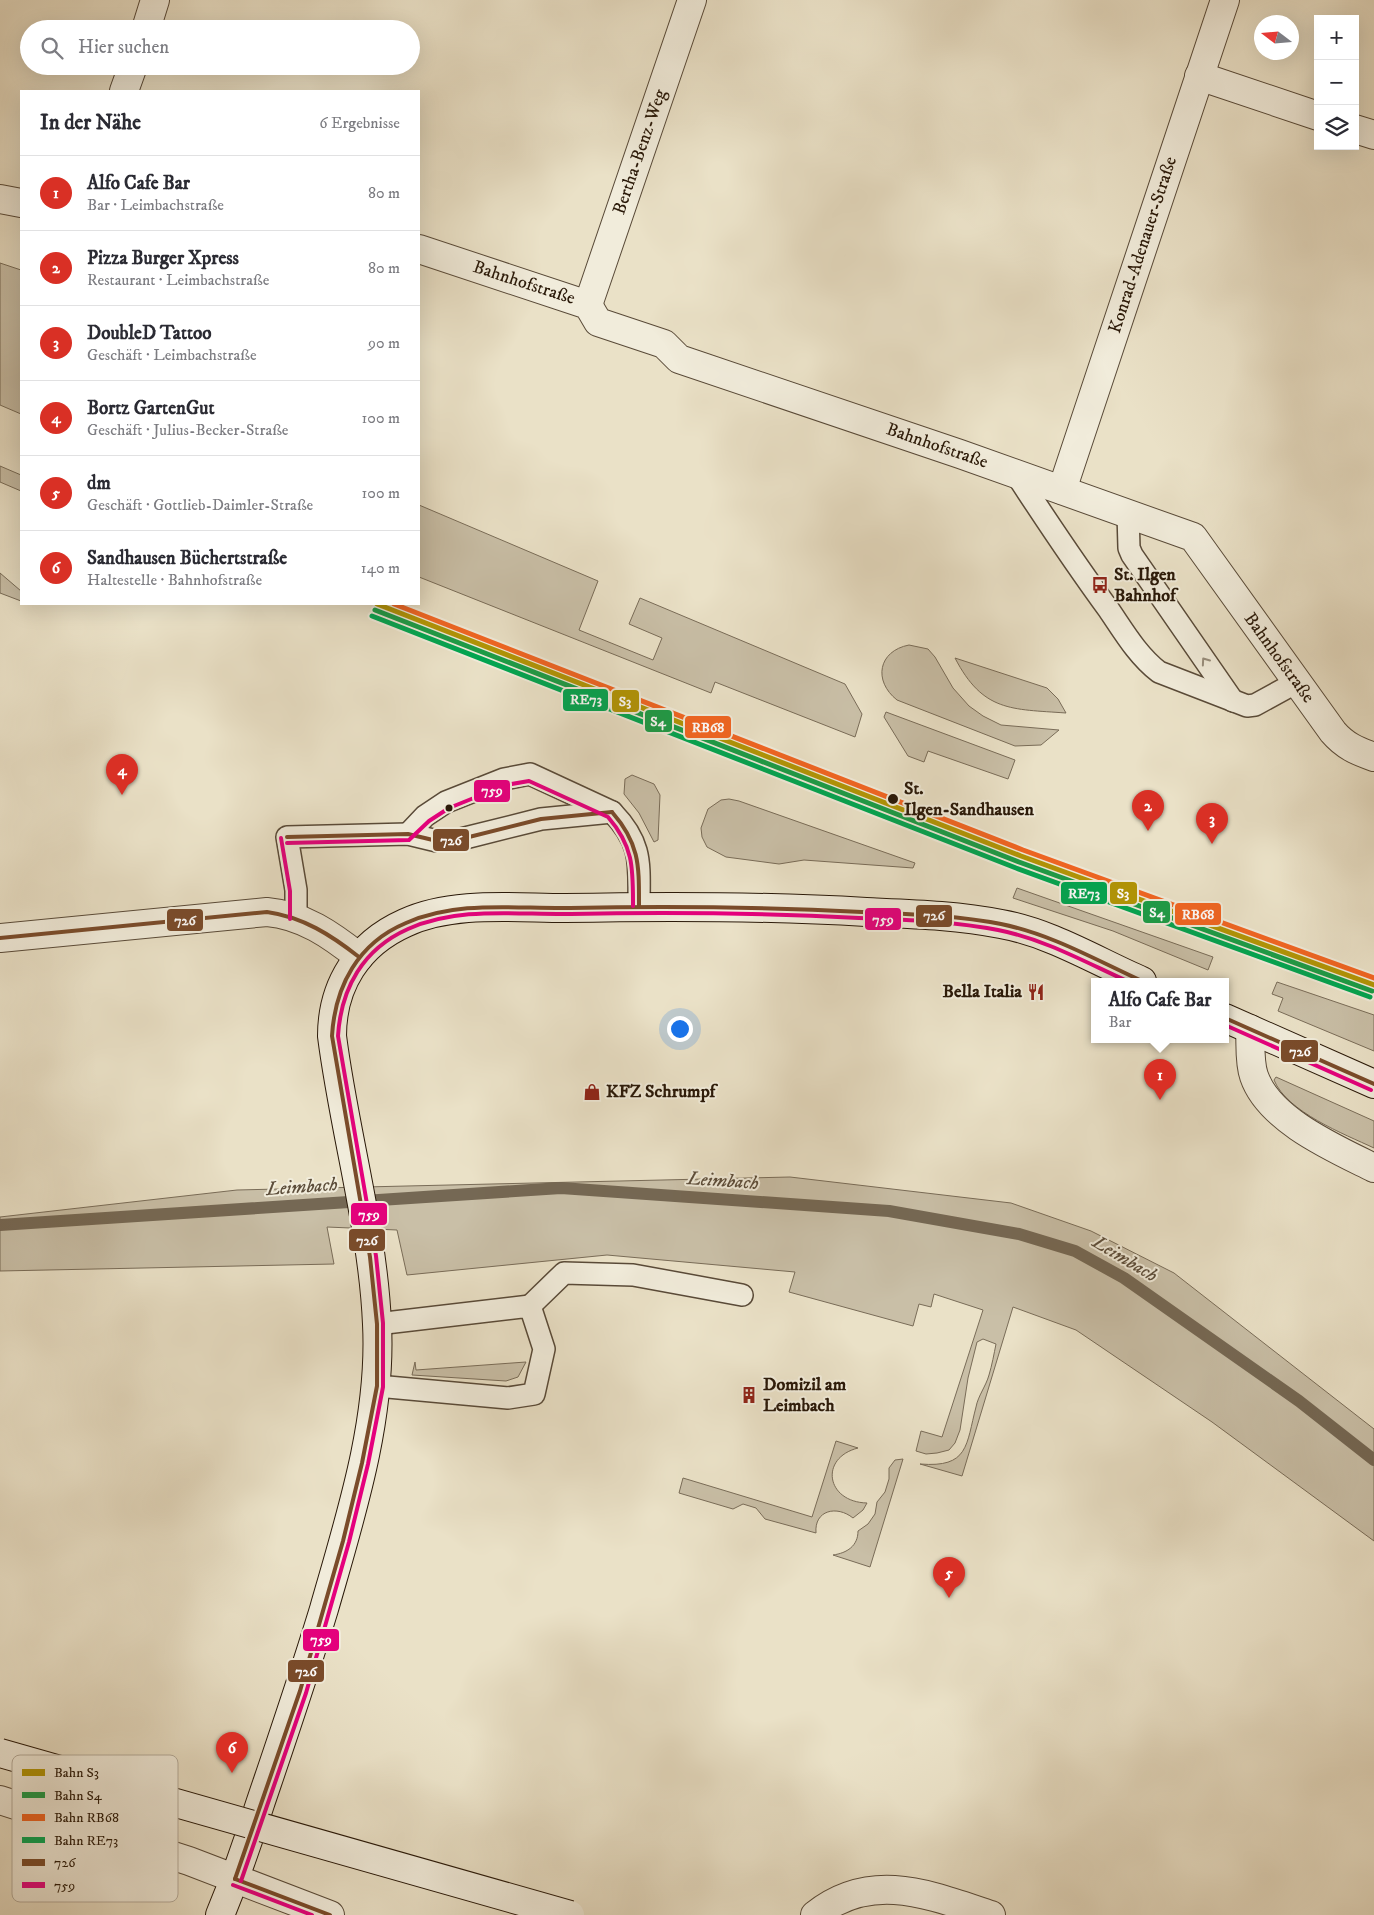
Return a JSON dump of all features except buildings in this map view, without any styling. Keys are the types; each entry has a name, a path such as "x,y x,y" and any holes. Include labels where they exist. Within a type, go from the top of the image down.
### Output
{"street":[{"path":"149,20 155,0"},
{"name":"Bertha-Benz-Weg","path":"588,305 692,0"},
{"name":"Konrad-Adenauer-Straße","path":"1062,490 1225,0"},
{"path":"124,90 130,75"},
{"path":"1199,76 1314,115"},
{"path":"1359,129 1374,135"},
{"path":"0,199 20,204"},
{"name":"Bahnhofstraße","path":"420,248 588,305 598,322 664,344 679,360 1016,474 1193,537 1342,743 1354,750 1374,757"},
{"path":"220,1915 235,1879 300,1692 344,1541 377,1386 378,1324 367,1243 334,1048 332,1025 339,988 349,969 359,957 390,930 413,919 480,908 639,906 793,908 957,917 1003,924 1045,936 1136,978"},
{"path":"0,938 267,912 296,919 323,930 359,957"},
{"path":"1229,1020 1374,1084"},
{"path":"1250,1029 1253,1074 1262,1095 1280,1112 1326,1144 1374,1168"},
{"path":"0,1800 12,1804"},
{"path":"178,1803 507,1895 570,1915"},
{"path":"178,1857 330,1915"},
{"path":"815,1915 838,1900 859,1892 899,1890 918,1892 991,1915"}],"lane":[{"path":"1016,474 1068,553 1147,663 1172,679 1247,706 1255,705 1297,682"},
{"path":"1128,513 1129,548 1132,555 1233,701"},
{"path":"408,834 425,816 446,802 504,778 530,774 612,812 622,823 636,844 639,906"},
{"path":"296,919 296,890 287,837 408,834 437,841 457,840 541,819 612,812"},
{"path":"378,1324 530,1306 564,1272 633,1275 742,1295"},
{"path":"377,1386 508,1398 534,1394 544,1348 530,1306"}],"shaded area":[{"path":"0,263 20,270 20,414 0,405"},
{"path":"0,466 20,475 20,491 0,482"},
{"path":"420,505 598,581 579,630 653,660 662,638 629,624 640,598 845,684 862,714 855,737 715,682 711,693 420,577"},
{"path":"0,573 20,590 20,601 0,593"},
{"path":"909,645 928,649 935,657 953,688 969,706 983,716 1001,725 1059,730 1041,745 1015,746 897,700 884,684 882,668 885,660 891,653"},
{"path":"955,658 1047,688 1058,699 1066,713 1014,708 1000,704 976,689"},
{"path":"886,712 1015,760 1008,779 928,751 924,762 908,756 884,717"},
{"path":"632,775 654,784 660,795 658,840 654,842 639,813 624,794 625,779"},
{"path":"729,799 915,863 913,868 804,860 779,864 726,857 707,847 702,837 701,828 708,809 721,800"},
{"path":"1017,888 1213,957 1208,970 1113,931 1013,898"},
{"path":"1277,982 1374,1015 1374,1051 1278,1011 1283,998 1272,994"},
{"path":"1276,1077 1374,1121 1374,1148 1333,1129 1303,1112 1281,1092 1274,1080"},
{"path":"790,1177 1011,1203 1091,1231 1174,1273 1374,1429 1374,1541 1212,1422 1076,1330 1013,1307 962,1476 920,1464 948,1462 957,1458 963,1451 967,1443 977,1403 989,1375 996,1344 983,1339 977,1342 968,1378 960,1430 955,1443 949,1450 937,1453 926,1454 916,1451 921,1431 942,1437 983,1310 934,1294 931,1307 919,1304 913,1326 789,1292 795,1272 607,1255 407,1275 397,1230 327,1227 334,1264 0,1271 0,1217 237,1190"},
{"path":"415,1362 416,1370 526,1362 518,1377 506,1381 412,1375"},
{"path":"836,1441 858,1448 846,1453 837,1461 832,1479 836,1488 853,1501 867,1503 863,1510 853,1518 840,1512 828,1512 819,1519 816,1525 816,1533 765,1519 756,1508 743,1504 733,1509 679,1493 683,1478 812,1517"},
{"path":"903,1459 870,1567 833,1555 843,1553 854,1545 858,1531 868,1524 875,1514 877,1502 885,1492 889,1479 889,1468 895,1460"}],"waterway":[{"name":"Leimbach","path":"0,1225 561,1188 889,1211 1019,1234 1075,1251 1124,1278 1299,1401 1374,1460"}],"rail line":[{"name":"S3","path":"380,605 1021,856 1374,985"},
{"name":"RB68","path":"397,605 1023,850 1374,978"},
{"name":"S4","path":"375,610 1019,862 1372,991"},
{"name":"RE73","path":"372,616 1016,868 1370,997"}],"transit line":[{"name":"759","path":"287,843 409,840 429,821 449,808 506,785 529,781 608,817 623,838 630,859 633,881 633,906"},
{"name":"726","path":"612,812 633,845 638,867 639,906"},
{"name":"726","path":"287,837 408,834 437,841 457,840 541,819 612,812"},
{"name":"759","path":"281,838 290,891 290,919"},
{"name":"726","path":"235,1879 300,1691 343,1541 362,1463 377,1386 377,1324 370,1257 332,1036 338,1000 352,968 362,954 389,932 406,923 426,916 466,908 716,907 789,909 914,914 1001,924 1020,928 1073,948 1136,978"},
{"name":"726","path":"0,938 267,912 293,918 316,928 338,941 359,957"},
{"name":"759","path":"241,1881 306,1693 349,1542 368,1464 383,1387 383,1323 376,1256 338,1036 340,1018 350,986 357,972 378,947 392,937 427,922 468,914 679,913 787,915 929,921 998,930 1048,945 1121,978"},
{"name":"726","path":"1229,1020 1374,1084"},
{"name":"759","path":"1229,1027 1371,1090"},
{"name":"726","path":"235,1879 330,1915"},
{"name":"759","path":"233,1885 312,1915"}],"place":[{"name":"St. Ilgen Bahnhof","path":"1100,585"},
{"name":"Bortz GartenGut","path":"122,795"},
{"name":"St. Ilgen-Sandhausen","path":"893,799"},
{"name":"Pizza Burger Xpress","path":"1148,831"},
{"name":"DoubleD Tattoo","path":"1212,844"},
{"name":"Bella Italia","path":"1036,992"},
{"name":"KFZ Schrumpf","path":"592,1092"},
{"name":"Alfo Cafe Bar","path":"1160,1100"},
{"name":"Domizil am Leimbach","path":"749,1395"},
{"name":"dm","path":"949,1598"},
{"name":"Sandhausen Büchertstraße","path":"232,1773"}]}
